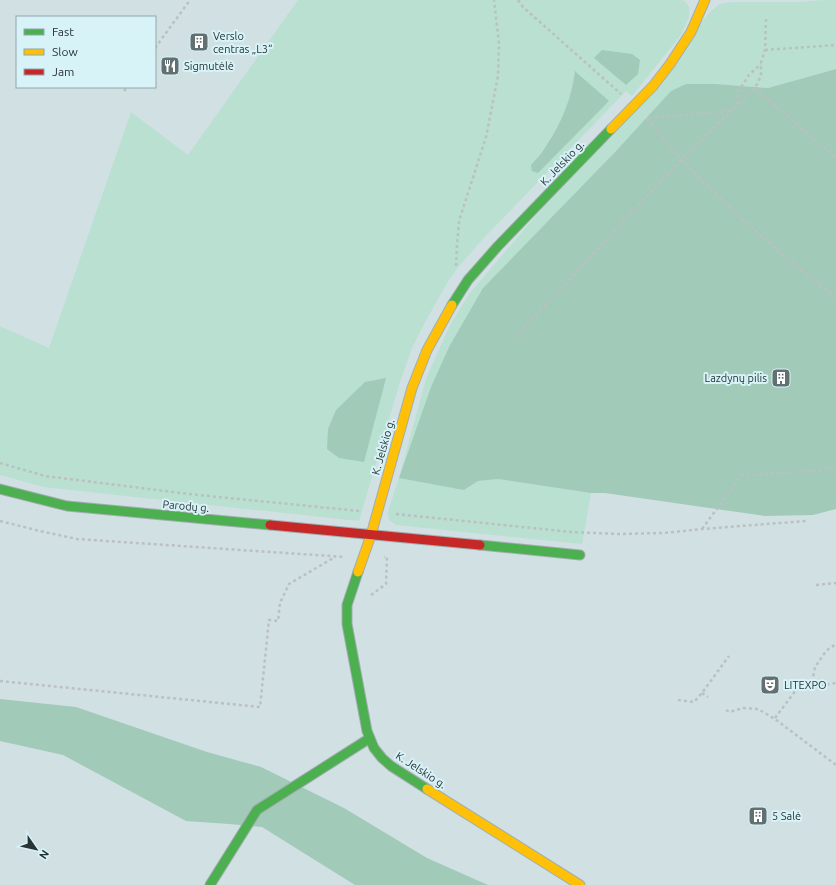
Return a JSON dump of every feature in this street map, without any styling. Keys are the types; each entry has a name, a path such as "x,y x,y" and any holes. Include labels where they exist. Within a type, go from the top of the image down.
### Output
{"street":[{"name":"K. Jelskio g.","path":"580,885 391,766 382,758 374,748 367,731 347,624 347,605 372,535 412,388 427,350 447,313 468,280 498,246 653,86 670,64 691,32 705,0"},
{"name":"Parodų g.","path":"0,489 67,506 580,555"},
{"path":"210,885 257,810 370,738"}],"path":[{"path":"156,47 190,0"},
{"path":"456,269 459,221 486,137 498,76 499,44 494,0"},
{"path":"518,0 620,92 646,118 682,159 731,208 836,298"},
{"path":"515,337 682,159 755,88 761,76 766,20"},
{"path":"764,50 836,45"},
{"path":"737,104 738,92 749,75 761,63"},
{"path":"755,88 836,158"},
{"path":"646,118 730,111"},
{"path":"0,463 45,476 189,494 571,532 618,534 664,533 806,522"},
{"path":"702,529 742,475 824,470 836,467"},
{"path":"0,521 77,539 336,557 387,556 386,584 371,595"},
{"path":"0,681 260,707 269,620 278,621 280,603 289,584 336,557"},
{"path":"816,585 836,583"},
{"path":"811,688 815,667 826,651 836,644"},
{"path":"678,700 694,702 729,656"},
{"path":"775,719 796,690 836,683"},
{"path":"702,693 708,697"},
{"path":"726,710 730,712 743,708 758,709 775,719 836,765"}],"green space":[{"path":"298,0 681,0 685,1 689,7 689,17 681,35 632,96 626,91 479,243 450,278 412,348 400,382 359,521 44,487 0,475 0,326 49,348 131,112 188,155","holes":["576,71 609,102 531,165 546,146 563,118 574,84"]},
{"path":"836,0 836,69 768,88 716,84 671,91 616,151 483,288 450,345 464,490 478,481 498,479 591,493 582,544 396,525 389,520 389,508 399,478 426,379 449,327 469,294 711,11 720,4 732,2 800,2"},
{"path":"602,50 632,54 640,60 638,74 626,85 594,58"},
{"path":"836,69 836,509 813,515 765,516 498,479 478,481 464,490 399,478 431,387 450,345 483,288 616,151 671,91 686,84 716,84 768,88"},
{"path":"575,71 609,101 538,173 532,171 531,165 543,151 561,120 574,81"},
{"path":"386,378 364,462 339,458 327,449 328,429 336,410 365,382"},
{"path":"0,699 76,707 207,752 261,767 344,808 427,858 488,885 355,885 262,827 186,821 63,755 0,741"}],"traffic: fast":[{"path":"452,305 468,280 498,246 611,129"},
{"path":"0,489 67,506 270,525"},
{"path":"480,545 580,555"},
{"path":"358,572 347,605 347,624 367,731 374,748 382,758 391,766 427,789"},
{"path":"210,885 257,810 370,738"}],"traffic: slow":[{"path":"611,129 653,86 670,64 691,32 705,0"},
{"path":"358,572 371,535 412,388 427,350 452,305"},
{"path":"427,789 580,885"}],"traffic: jam":[{"path":"270,525 480,545"}],"place":[{"name":"Verslo centras „L3“","path":"199,42"},
{"name":"Sigmutėlė","path":"170,66"},
{"name":"Lazdynų pilis","path":"781,378"},
{"name":"LITEXPO","path":"770,685"},
{"name":"5 Salė","path":"758,816"}]}
